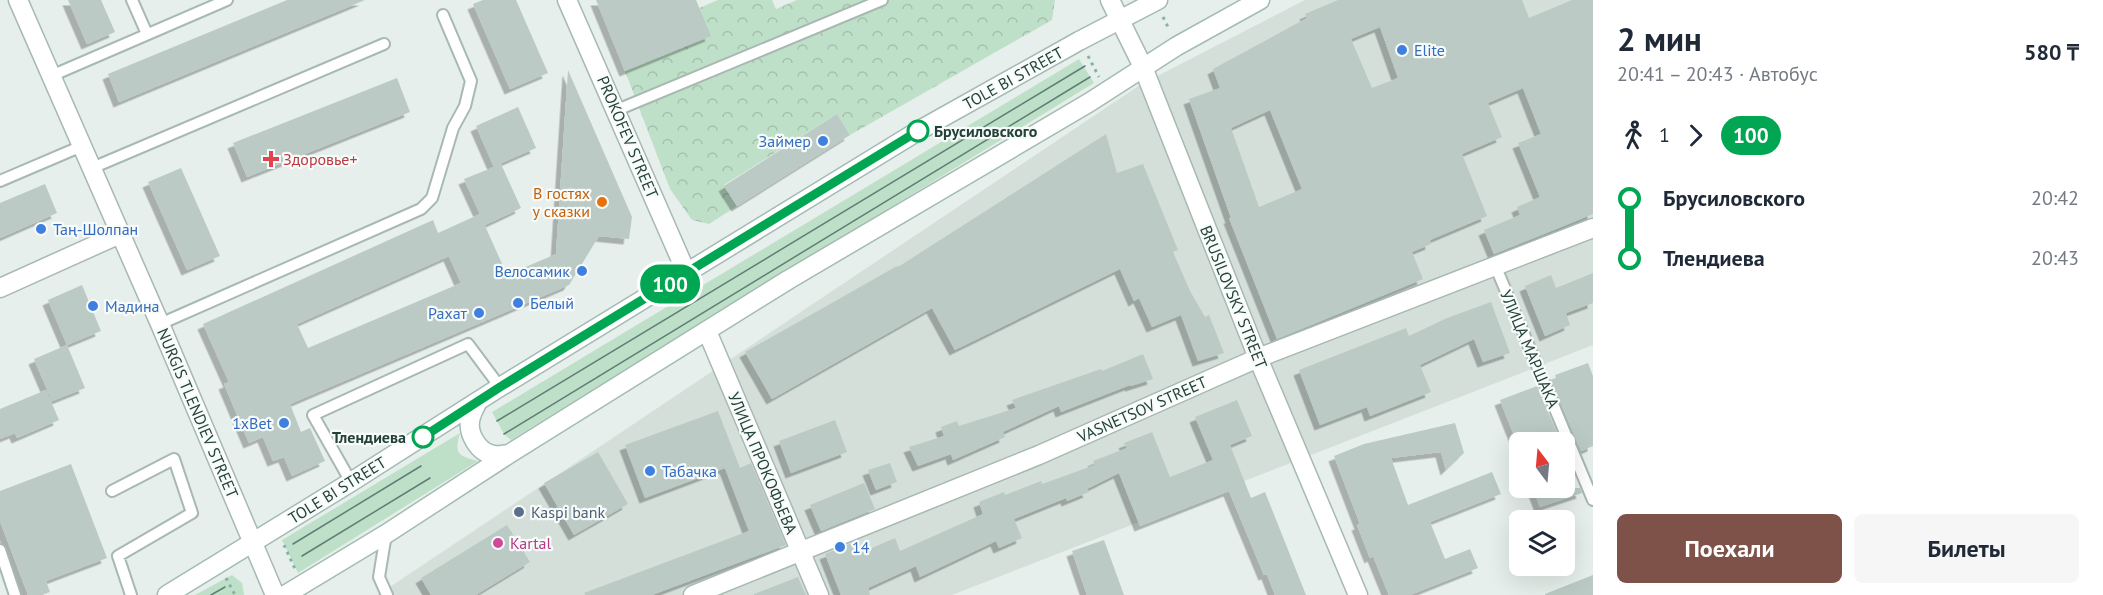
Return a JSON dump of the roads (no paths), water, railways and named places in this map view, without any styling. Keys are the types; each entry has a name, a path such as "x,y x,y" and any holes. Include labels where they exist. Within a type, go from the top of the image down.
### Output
{"street":[{"name":"NURGIS TLENDIEV STREET","path":"18,0 160,324 275,595"},
{"name":"PROKOFEV STREET","path":"567,0 687,274"},
{"name":"BRUSILOVSKY STREET","path":"1110,0 1143,67 1258,358 1358,595"},
{"path":"285,595 386,534 509,454 797,275 1090,102 1143,67 1260,0"},
{"name":"TOLE BI STREET","path":"166,595 918,131 1079,41 1120,21 1160,8"},
{"name":"VASNETSOV STREET","path":"693,595 1039,455 1258,358 1593,228"},
{"path":"0,288 120,234"},
{"name":"УЛИЦА ПРОКОФЬЕВА","path":"707,331 819,595"},
{"path":"477,403 470,418 470,429 475,442 484,452 494,455 509,454"}],"lane":[{"path":"132,0 147,34"},
{"path":"51,76 227,0"},
{"path":"617,110 882,0"},
{"path":"160,324 421,209 432,198 453,128 465,106 471,81 443,15"},
{"path":"92,168 384,44"},
{"path":"0,181 82,146"},
{"name":"УЛИЦА МАРШАКА","path":"1495,265 1593,500"},
{"path":"351,482 313,416 468,344 500,387"},
{"path":"112,491 174,459 192,513 118,555 131,595"},
{"path":"386,534 380,577 386,594"},
{"path":"0,550 15,595"}],"tram line":[{"path":"497,421 1085,66"},
{"path":"504,434 1090,77"},
{"path":"293,544 421,466"},
{"path":"302,556 430,478"},
{"path":"211,595 225,587"}],"place":[{"name":"Elite","path":"1402,50"},
{"name":"Брусиловского","path":"918,131"},
{"name":"Займер","path":"823,141"},
{"name":"Здоровье+","path":"271,159"},
{"name":"В гостях у сказки","path":"602,202"},
{"name":"Таң-Шолпан","path":"41,229"},
{"name":"Велосамик","path":"582,271"},
{"name":"Белый","path":"518,303"},
{"name":"Мадина","path":"93,306"},
{"name":"Рахат","path":"479,313"},
{"name":"1xBet","path":"284,423"},
{"name":"Тлендиева","path":"423,437"},
{"name":"Табачка","path":"650,471"},
{"name":"Kaspi bank","path":"519,512"},
{"name":"Kartal","path":"498,543"},
{"name":"14","path":"840,547"}]}
